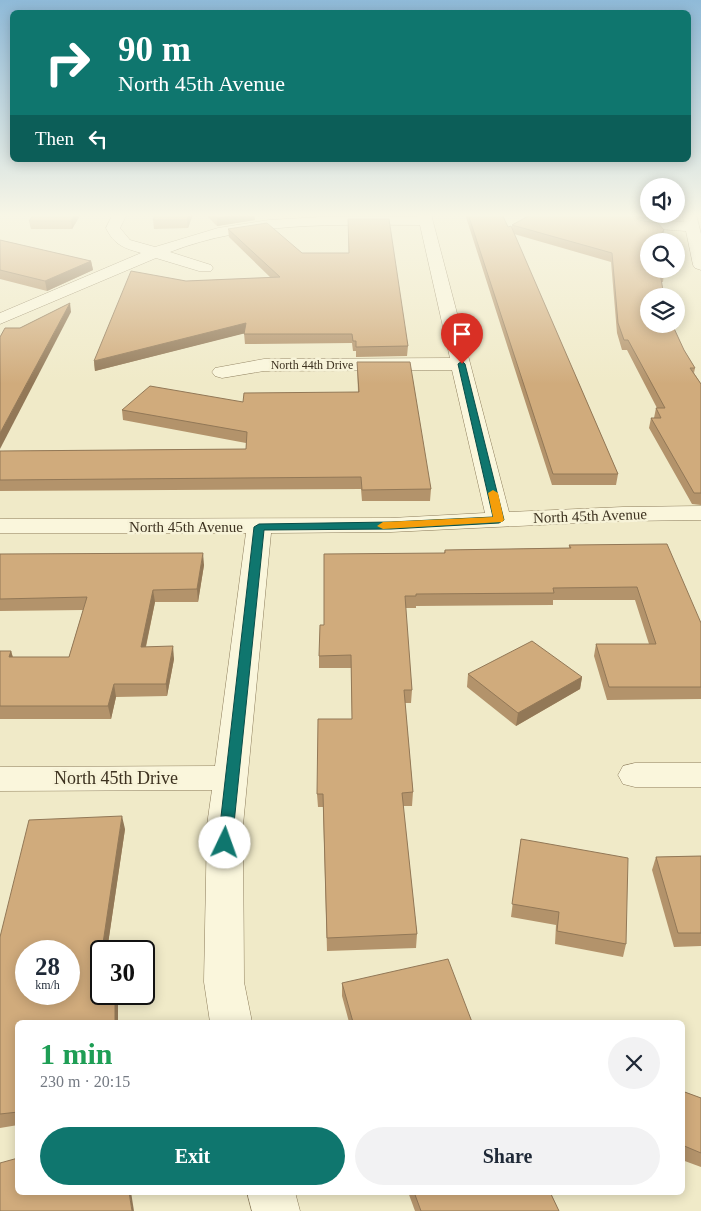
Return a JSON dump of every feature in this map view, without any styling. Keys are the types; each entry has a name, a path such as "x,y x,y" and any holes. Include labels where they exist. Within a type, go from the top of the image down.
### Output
{"street":[{"path":"0,319 112,271"},
{"path":"438,271 499,520"},
{"name":"North 44th Drive","path":"222,372 264,365 462,364"},
{"name":"North 45th Avenue","path":"0,526 391,526 623,514 701,513"},
{"path":"231,1020 224,982 223,915 226,825 259,527"},
{"path":"635,775 701,775"},
{"name":"North 45th Drive","path":"0,779 232,778"},
{"path":"272,1195 276,1211"}],"building":[{"path":"2,271 69,271 45,281"},
{"path":"131,271 186,281 280,277 273,271 397,271 408,346 356,347 356,341 353,341 352,334 244,334 246,323 94,361"},
{"path":"486,271 530,271 618,474 553,474"},
{"path":"614,271 640,271 640,278 661,278 663,288 640,288 640,333 676,333 695,368 690,368 701,384 701,493 694,493 651,418 661,418 656,408 665,408 628,340 624,340 618,323"},
{"path":"70,303 0,433 0,337 5,328 20,328"},
{"path":"357,362 410,362 431,489 362,490 361,477 0,480 0,451 246,449 247,432 122,410 150,386 243,402 244,393 359,392"},
{"path":"667,544 701,623 701,687 609,687 596,644 656,644 637,587 553,588 554,593 416,594 416,596 405,596 412,690 404,690 413,792 402,793 417,934 327,938 323,794 317,794 318,719 352,719 351,655 319,656 320,625 324,625 324,554 445,553 445,550 571,548 569,545"},
{"path":"203,553 197,589 153,590 141,647 173,646 166,684 114,684 108,706 0,706 0,651 11,651 9,657 69,657 87,597 0,599 0,554"},
{"path":"532,641 582,677 518,713 468,674"},
{"path":"122,816 103,940 90,940 90,1005 115,1005 115,1020 15,1020 15,1112 0,1114 0,937 29,820"},
{"path":"521,839 628,858 626,944 557,931 559,912 512,904"},
{"path":"701,856 701,933 678,933 656,857"},
{"path":"448,959 471,1020 352,1020 342,983"},
{"path":"685,1092 701,1098 701,1153 685,1146"},
{"path":"15,1159 15,1195 129,1195 132,1211 0,1211 0,1163"},
{"path":"415,1195 551,1195 559,1211 421,1211"}],"slow traffic":[{"path":"383,526 499,520 493,493"}],"route":[{"path":"225,843 259,527 391,526 499,520 462,364"}]}
